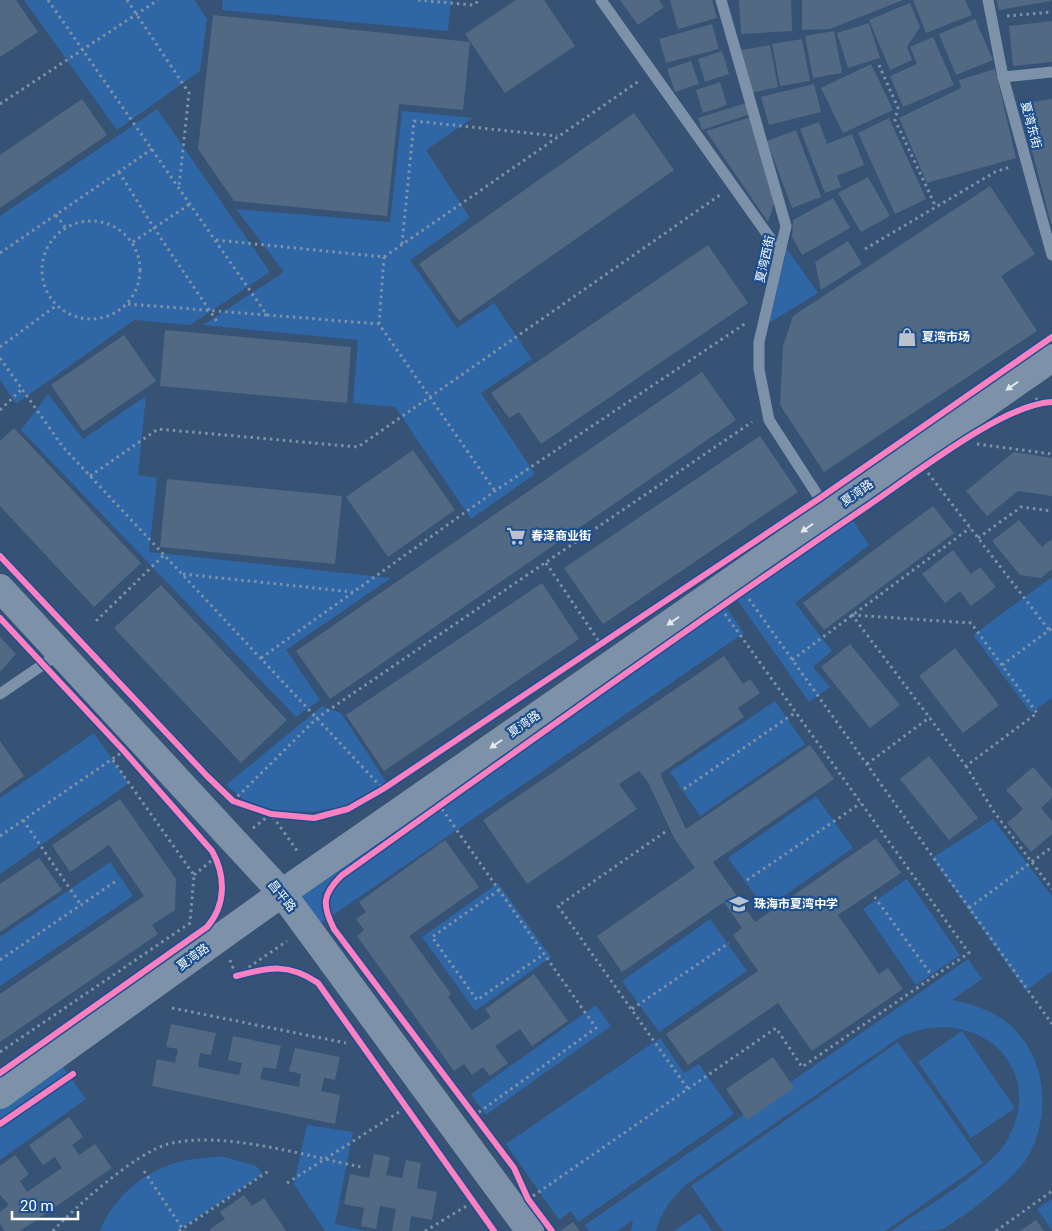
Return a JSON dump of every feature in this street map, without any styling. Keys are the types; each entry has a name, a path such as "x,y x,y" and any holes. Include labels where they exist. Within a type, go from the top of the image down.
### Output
{"street":[{"name":"夏湾路","path":"0,1095 282,893 1052,358"},
{"name":"昌平路","path":"0,588 282,893 532,1219"}],"lane":[{"path":"601,0 780,252"},
{"name":"夏湾西街","path":"721,0 786,226 759,342 759,369 769,420 829,513"},
{"name":"夏湾东街","path":"988,0 1003,77 1052,255"},
{"path":"1003,77 1052,72"},
{"path":"0,694 60,653"}],"path":[{"path":"48,0 267,315"},
{"path":"127,0 189,93 179,188"},
{"path":"0,104 158,0"},
{"path":"418,0 473,5 480,0"},
{"path":"992,18 1052,12"},
{"path":"879,65 898,108 895,120 936,207"},
{"path":"215,240 384,257 652,72"},
{"path":"402,244 414,121 558,137"},
{"path":"0,253 152,149"},
{"path":"865,249 995,172 1027,162"},
{"path":"119,172 218,323"},
{"path":"90,476 158,429 358,448 733,186"},
{"path":"133,242 190,204"},
{"path":"56,215 65,227"},
{"path":"95,220 110,224 123,231 133,242 139,256 141,274 137,290 127,304 113,315 96,319 79,318 63,311 51,299 43,284 41,266 45,250 53,237 65,227 80,221 95,220"},
{"path":"384,257 379,324 495,491"},
{"path":"127,304 379,324"},
{"path":"0,347 57,305"},
{"path":"261,658 495,491 745,324 765,318"},
{"path":"0,358 63,447 383,789"},
{"path":"0,410 22,389"},
{"path":"1031,406 1052,402"},
{"path":"233,801 317,718 768,412"},
{"path":"978,444 1052,454"},
{"path":"916,474 932,463"},
{"path":"924,468 1051,629 1002,665"},
{"path":"978,538 1020,507 1052,511"},
{"path":"792,660 970,528"},
{"path":"96,621 164,555"},
{"path":"546,562 601,644"},
{"path":"182,574 353,592"},
{"path":"734,578 1052,1024"},
{"path":"528,1200 776,1028 802,1067 969,953 721,608"},
{"path":"852,615 971,623 1037,713 966,766"},
{"path":"852,615 966,766 994,812 1052,889"},
{"path":"593,649 609,638"},
{"path":"684,789 796,712"},
{"path":"866,764 930,717"},
{"path":"117,744 130,758"},
{"path":"0,836 124,751"},
{"path":"0,1052 190,923 194,874 112,759"},
{"path":"376,793 392,784"},
{"path":"227,795 233,801 241,804"},
{"path":"432,811 448,800"},
{"path":"747,880 861,804"},
{"path":"440,806 596,1028 475,1116"},
{"path":"264,812 280,815"},
{"path":"23,820 81,905"},
{"path":"665,832 558,906 688,1089"},
{"path":"969,908 1052,848"},
{"path":"212,851 219,863"},
{"path":"0,960 116,881"},
{"path":"499,890 432,937 477,1000 544,954"},
{"path":"874,896 933,977"},
{"path":"236,976 307,927"},
{"path":"632,1009 729,943"},
{"path":"236,976 255,971"},
{"path":"172,1008 346,1043"},
{"path":"401,1100 412,1115"},
{"path":"287,1183 406,1107"},
{"path":"469,1108 480,1123"},
{"path":"53,1231 75,1206 137,1161 167,1144 197,1140 234,1143 361,1167"},
{"path":"144,1171 182,1230 270,1170"},
{"path":"996,1231 1052,1191"},
{"path":"525,1192 532,1219"},
{"path":"468,1194 478,1209"},
{"path":"426,1231 473,1202"}],"shaded area":[{"path":"24,0 194,0 207,19 200,71 117,130"},
{"path":"223,0 451,0 448,31 222,10"},
{"path":"157,109 270,272 190,325 134,320 16,404 0,380 0,216"},
{"path":"402,111 473,118 426,150 470,218 410,260 457,328 494,303 532,359 481,393 535,474 471,519 395,407 353,403 358,340 203,325 284,272 236,209 390,222"},
{"path":"787,249 818,293 769,323"},
{"path":"48,394 83,439 146,396 138,475 157,478 149,552 391,578 286,650 320,700 296,717 21,430"},
{"path":"846,510 869,545 795,603 832,651 813,667 830,687 809,702 731,591"},
{"path":"1052,577 1052,698 1031,713 973,635"},
{"path":"720,598 744,633 314,928 290,893"},
{"path":"775,701 805,744 700,816 670,772"},
{"path":"322,706 341,713 387,783 348,805 313,812 272,810 243,799 226,785"},
{"path":"94,733 129,783 0,874 0,798"},
{"path":"816,796 853,848 765,909 728,858"},
{"path":"993,819 1052,896 1052,971 1026,991 932,858"},
{"path":"110,862 133,896 0,986 0,937"},
{"path":"907,879 960,955 916,985 863,909"},
{"path":"498,883 551,957 475,1011 422,937"},
{"path":"710,919 747,971 659,1032 622,981"},
{"path":"968,959 982,979 952,1000 990,1012 1010,1025 1022,1038 1032,1054 1038,1071 1042,1088 1042,1106 1035,1142 1027,1158 1000,1187 960,1218 940,1230 891,1231 956,1188 989,1162 1001,1149 1009,1137 1018,1110 1018,1085 1010,1063 995,1046 976,1034 952,1028 927,1028 900,1037 687,1184 668,1205 656,1231 631,1231 633,1220 617,1231 589,1231 585,1225"},
{"path":"596,1005 611,1026 486,1115 471,1094"},
{"path":"962,1031 1015,1108 971,1138 918,1062"},
{"path":"660,1038 684,1073 699,1064 734,1114 578,1222 571,1211 559,1220 506,1144"},
{"path":"898,1042 983,1163 885,1231 723,1231 691,1186"},
{"path":"58,1060 86,1099 0,1160 0,1101"},
{"path":"307,1125 353,1132 335,1224 366,1231 325,1231 294,1184"},
{"path":"221,1156 256,1166 263,1174 177,1231 100,1231 106,1218 123,1195 144,1178 169,1165 183,1161"},
{"path":"1052,1199 1052,1230 1037,1209"},
{"path":"700,1213 712,1231 674,1231"}],"building":[{"path":"0,0 16,0 38,32 0,57"},
{"path":"516,0 544,0 575,46 505,93 465,34"},
{"path":"620,0 659,0 664,7 638,25"},
{"path":"670,0 712,0 717,18 678,29"},
{"path":"739,0 791,0 792,31 741,34"},
{"path":"802,0 903,0 830,29 802,30"},
{"path":"913,0 965,0 972,15 926,33"},
{"path":"997,0 1051,0 1051,1 999,10"},
{"path":"910,3 920,27 907,47 912,60 890,70 869,20"},
{"path":"213,15 470,42 463,110 399,104 387,216 234,201 198,149"},
{"path":"975,19 993,60 956,75 939,34"},
{"path":"1052,21 1052,62 1013,66 1009,26"},
{"path":"869,23 880,58 848,68 837,33"},
{"path":"712,24 719,49 666,63 659,39"},
{"path":"834,31 842,73 813,78 805,36"},
{"path":"933,37 954,85 903,107 890,76 917,64 910,47"},
{"path":"802,39 810,81 780,86 772,44"},
{"path":"770,45 778,87 749,93 741,50"},
{"path":"722,51 729,74 705,82 698,59"},
{"path":"691,61 699,84 675,92 667,69"},
{"path":"871,64 893,110 843,133 821,88"},
{"path":"995,69 1016,158 927,183 899,118 961,88 959,80"},
{"path":"720,82 727,105 703,113 696,90"},
{"path":"814,84 821,112 769,125 761,97"},
{"path":"82,99 107,135 0,208 0,155"},
{"path":"1052,99 1052,224 1051,224 1020,104"},
{"path":"746,103 750,114 702,130 698,118"},
{"path":"634,113 674,170 459,321 419,264"},
{"path":"751,117 775,200 768,222 706,131"},
{"path":"889,118 926,199 895,214 858,133"},
{"path":"819,122 827,144 852,134 864,165 837,176 841,187 825,193 800,129"},
{"path":"796,130 821,197 792,208 767,141"},
{"path":"868,177 890,216 861,232 838,193"},
{"name":"夏湾市场","path":"990,186 1035,254 1001,276 1037,331 824,472 780,405 783,346 793,316"},
{"path":"833,198 850,228 802,255 792,237 793,220"},
{"path":"848,241 862,264 821,290 815,262"},
{"path":"708,245 748,303 541,444 519,412 509,418 491,393"},
{"path":"165,330 351,347 347,403 160,386"},
{"path":"124,335 156,381 83,431 51,385"},
{"name":"春泽商业街","path":"702,372 736,420 330,699 296,651"},
{"path":"14,428 141,563 94,607 0,506 0,441"},
{"name":"春泽商业街","path":"760,436 798,492 603,624 564,568"},
{"path":"413,450 455,510 388,557 346,497"},
{"path":"1014,452 1052,458 1052,496 1018,491 987,516 966,491"},
{"path":"167,479 342,496 335,564 160,547"},
{"path":"933,506 954,533 824,630 803,603"},
{"path":"1019,520 1042,547 1052,539 1052,569 1041,578 1020,575 992,541"},
{"path":"953,550 971,574 980,567 996,587 971,606 960,591 945,603 922,574"},
{"path":"542,583 579,639 384,771 346,715"},
{"path":"161,585 287,720 241,763 114,628"},
{"path":"0,637 16,654 0,672"},
{"path":"850,644 900,705 870,728 821,667"},
{"path":"955,648 999,705 963,733 919,676"},
{"path":"724,656 743,684 750,679 760,693 738,708 744,717 660,774 686,829 810,745 834,779 713,862 755,922 876,838 901,873 838,915 879,974 888,968 903,989 812,1051 778,1003 688,1065 666,1034 758,971 733,935 742,928 724,902 622,972 597,936 695,868 674,838 648,782 639,771 619,784 637,809 527,884 483,820"},
{"path":"0,741 24,776 0,793"},
{"path":"929,756 978,818 949,840 900,779"},
{"path":"1033,767 1052,789 1052,798 1041,808 1052,821 1052,834 1031,852 1007,823 1023,809 1006,790"},
{"path":"120,799 176,879 175,910 152,925 158,934 0,1042 0,994 144,896 109,845 70,872 52,845"},
{"path":"445,840 479,887 409,936 451,994 448,997 472,1030 491,1017 485,1009 534,974 568,1021 532,1046 520,1029 495,1046 508,1063 490,1076 483,1067 472,1075 464,1064 454,1071 357,936 364,930 356,919 366,912 359,902"},
{"path":"39,858 62,890 0,932 0,884"},
{"path":"171,1024 216,1033 211,1055 200,1053 198,1067 239,1075 242,1063 228,1060 233,1036 281,1046 276,1069 263,1067 260,1079 299,1087 301,1074 289,1071 295,1048 340,1057 335,1080 324,1078 321,1091 340,1095 335,1124 152,1086 157,1059 175,1063 178,1049 166,1047"},
{"path":"773,1057 794,1088 747,1120 726,1089"},
{"path":"69,1117 83,1137 72,1145 79,1155 95,1144 112,1168 20,1231 5,1231 0,1224 0,1212 9,1205 0,1195 0,1166 15,1155 29,1174 20,1181 27,1192 62,1168 55,1157 43,1165 29,1145"},
{"path":"374,1154 390,1157 386,1175 402,1178 406,1160 421,1163 417,1188 437,1192 432,1220 411,1216 409,1231 392,1231 396,1209 380,1206 376,1229 361,1226 364,1208 344,1204 350,1174 369,1178"},
{"path":"244,1195 252,1206 264,1198 286,1231 211,1231 210,1229 225,1219 220,1212"},
{"path":"1036,1220 1044,1231 1020,1231"},
{"path":"573,1222 580,1231 560,1231"}],"cycle path":[{"path":"0,556 207,776 233,801 271,814 314,818 348,809 383,789 820,498 1052,337"},
{"path":"552,1231 528,1199 514,1168 334,929 326,907 327,895 330,889 341,876 537,736 957,444 1008,415 1031,406 1052,402"},
{"path":"0,618 124,751 212,851 222,880 221,900 207,927 0,1073"},
{"path":"236,976 259,970 278,969 298,972 318,983 494,1231"},
{"path":"0,1124 73,1074"}],"place":[{"name":"夏湾市场","path":"907,337"},
{"name":"春泽商业街","path":"516,536"},
{"name":"珠海市夏湾中学","path":"739,904"}]}
